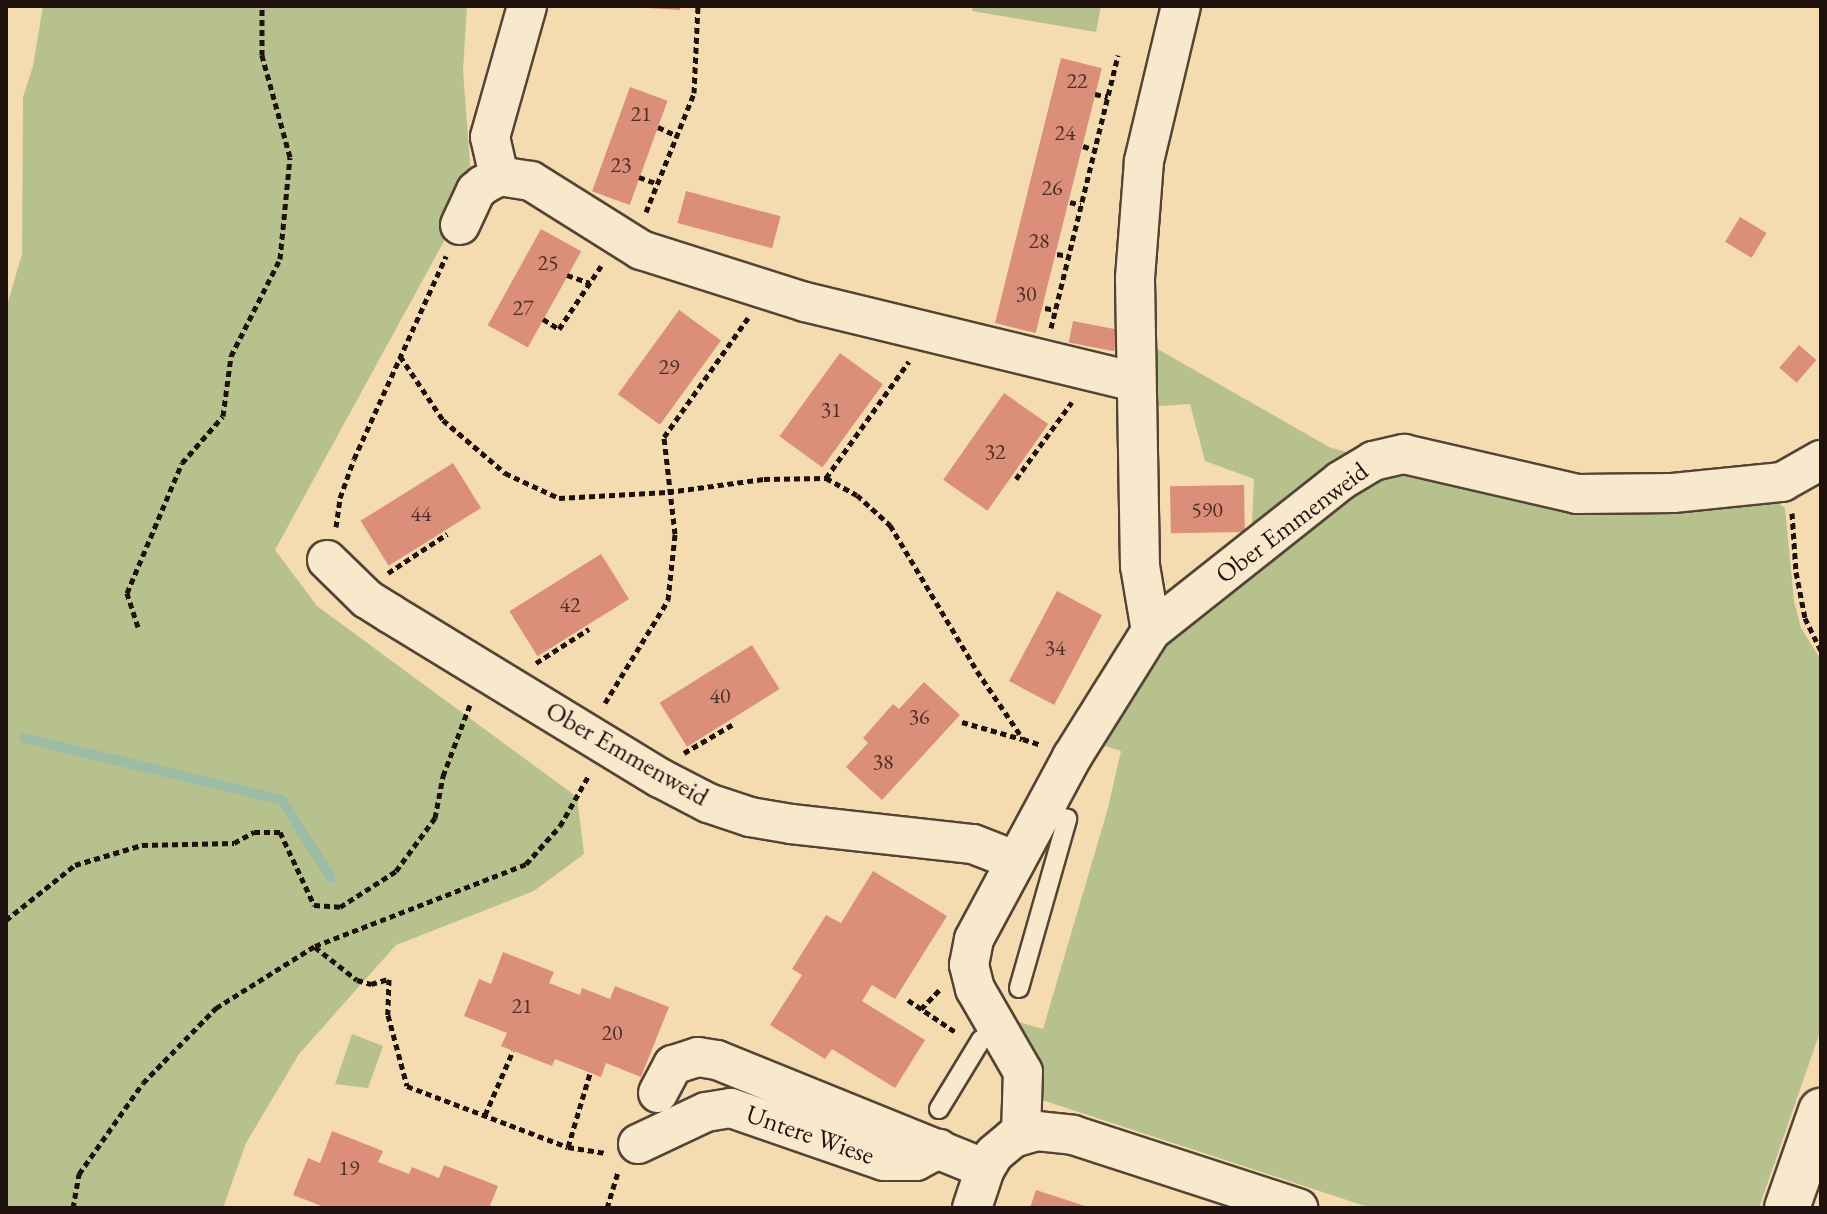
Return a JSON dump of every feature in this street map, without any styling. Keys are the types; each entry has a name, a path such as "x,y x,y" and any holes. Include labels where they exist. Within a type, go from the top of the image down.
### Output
{"street":[{"path":"499,176 490,137 527,6"},
{"path":"1151,631 1140,566 1135,278 1144,161 1181,6"},
{"path":"460,225 476,191 499,176 531,181 626,242 805,302 1135,382"},
{"name":"Ober Emmenweid","path":"1021,1134 1023,1072 988,1037 969,965 974,939 1040,812 1151,631 1340,481 1373,461 1404,454 1577,494 1673,493 1782,482 1810,470 1821,460"},
{"name":"Ober Emmenweid","path":"332,548 363,596 660,778 708,803 750,817 973,844 1014,860"},
{"name":"Untere Wiese","path":"658,1093 673,1065 707,1057 985,1169"},
{"name":"Untere Wiese","path":"623,1149 706,1112 731,1108 884,1161 908,1162 939,1149"},
{"path":"1787,1208 1821,1111"},
{"path":"972,1208 985,1169 1001,1148 1021,1134 1037,1131 1073,1135 1298,1208"}],"lane":[{"path":"1019,988 1067,819 1040,812"},
{"path":"939,1109 988,1037"}],"path":[{"path":"138,627 127,593 182,463 223,416 231,356 280,259 290,157 262,55 262,6"},
{"path":"543,319 559,329 590,283 626,242 658,184 694,93 698,6"},
{"path":"1044,360 1118,55"},
{"path":"1095,94 1108,97"},
{"path":"658,127 677,136"},
{"path":"1083,146 1095,150"},
{"path":"639,177 658,184"},
{"path":"1070,202 1081,205"},
{"path":"332,548 340,498 460,225"},
{"path":"1057,254 1069,256"},
{"path":"567,275 590,283"},
{"path":"1045,308 1055,310"},
{"path":"602,708 668,600 675,534 664,437 752,313"},
{"path":"400,356 443,420 505,473 559,498 668,492 764,479 826,478 867,502 890,525 977,671 1023,739"},
{"path":"826,478 912,356"},
{"path":"1016,479 1094,372"},
{"path":"1782,482 1791,508 1796,572 1805,618 1821,651"},
{"path":"363,596 371,585 447,534"},
{"path":"6,920 75,865 142,845 234,843 254,832 280,832 314,905 340,907 396,871 435,818 443,776 497,678 518,675 589,629"},
{"path":"962,722 1072,757"},
{"path":"660,778 671,761 735,723"},
{"path":"73,1208 79,1174 143,1083 216,1008 315,946 526,864 560,826 606,745"},
{"path":"315,946 357,980 371,984 389,979 388,1015 407,1086 568,1147 623,1149"},
{"path":"908,1000 988,1037"},
{"path":"485,1115 513,1051"},
{"path":"568,1147 590,1073"}],"green space":[{"path":"43,6 467,6 463,70 472,190 275,550 317,606 577,797 584,854 534,891 396,945 299,1054 246,1143 223,1208 6,1208 6,309 22,254 23,97 33,66"},
{"path":"973,6 1101,6 1096,32 972,11"},
{"path":"1147,343 1329,447 1360,456 1251,545 1254,479 1205,461 1190,404 1147,407"},
{"path":"1374,469 1767,495 1785,508 1794,601 1801,628 1821,660 1821,1029 1759,1208 1371,1208 1039,1099 1017,1028 1019,1022 1043,1029 1108,808 1121,751 1096,743 1156,655 1183,623"},
{"path":"352,1034 383,1046 368,1088 335,1084"}],"building":[{"path":"680,6 680,10 647,8"},
{"path":"1061,58 1102,68 1036,333 995,323"},
{"path":"630,87 668,101 630,205 592,191"},
{"path":"686,191 781,216 772,248 677,223"},
{"path":"1740,217 1767,233 1752,258 1725,242"},
{"path":"541,229 581,251 528,348 488,325"},
{"path":"679,310 721,341 660,425 618,394"},
{"path":"1073,321 1118,330 1114,351 1069,343"},
{"path":"1799,345 1816,360 1797,383 1779,368"},
{"path":"840,353 883,384 822,467 779,436"},
{"path":"1004,393 1048,424 987,511 943,480"},
{"path":"453,463 481,508 389,566 361,521"},
{"path":"1244,485 1245,532 1171,533 1170,486"},
{"path":"601,554 629,599 537,656 509,611"},
{"path":"1057,591 1102,615 1054,705 1009,681"},
{"path":"752,645 780,689 687,747 660,703"},
{"path":"924,682 960,715 882,800 846,767 868,743 863,738 893,704 899,709"},
{"path":"873,871 947,916 895,999 872,985 862,1001 925,1040 895,1088 832,1049 825,1059 770,1025 802,975 792,969 826,915 841,923"},
{"path":"503,952 554,972 549,983 580,995 582,988 610,999 615,986 669,1007 641,1077 606,1063 601,1077 555,1059 552,1066 501,1046 507,1033 464,1016 479,979 491,984"},
{"path":"332,1131 383,1151 378,1162 409,1174 412,1167 439,1178 444,1165 498,1186 489,1208 327,1208 293,1195 308,1158 320,1163"},
{"path":"1036,1190 1088,1207 1088,1208 1030,1208"}],"waterway":[{"path":"24,738 282,800 331,878"}]}
